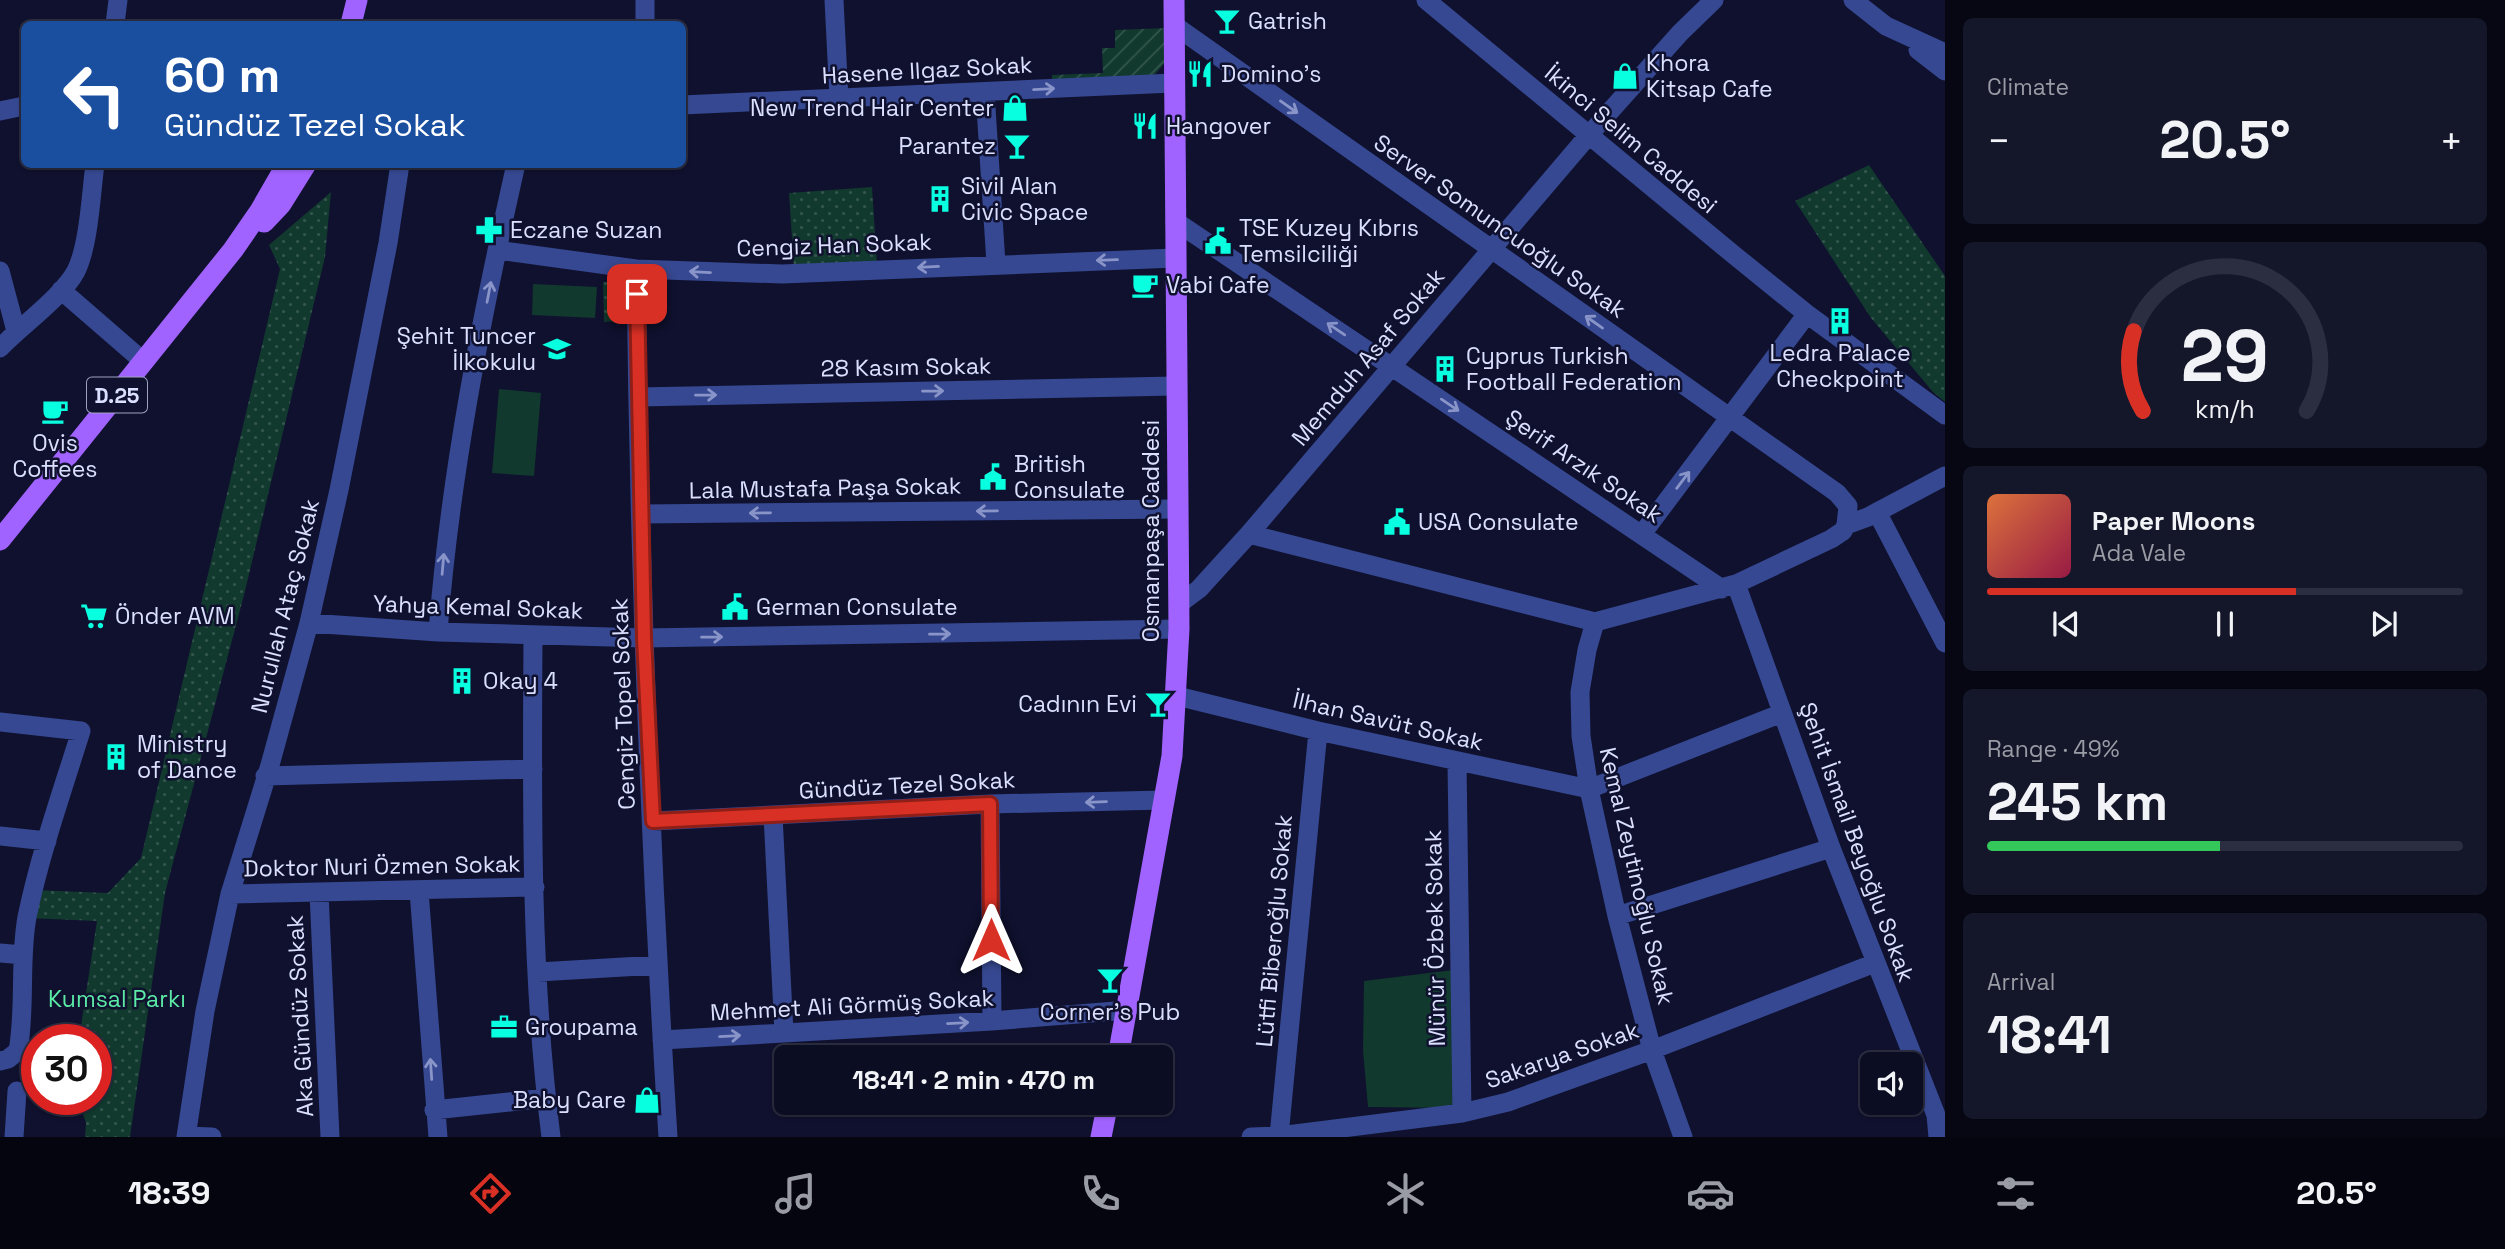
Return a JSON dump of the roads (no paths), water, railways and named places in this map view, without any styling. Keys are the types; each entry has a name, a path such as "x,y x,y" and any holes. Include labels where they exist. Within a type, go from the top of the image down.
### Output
{"main road":[{"path":"339,21 344,0"},
{"path":"352,21 357,0"},
{"name":"Osmanpaşa Caddesi","path":"1121,1045 1172,756 1177,696 1179,604 1175,386 1174,0"},
{"name":"D.25","path":"0,540 233,250 271,215 291,174"},
{"path":"1101,1137 1105,1115"}],"street":[{"path":"115,21 118,0"},
{"path":"645,0 645,21"},
{"path":"834,0 839,99"},
{"name":"İkinci Selim Caddesi","path":"1426,0 1807,314 1945,415"},
{"path":"1853,0 1945,71"},
{"name":"Memduh Asaf Sokak","path":"1179,604 1199,589 1249,534 1588,136 1680,33 1713,1"},
{"name":"Server Somuncuoğlu Sokak","path":"1174,25 1844,499 1849,513 1846,525"},
{"path":"1886,26 1945,53"},
{"name":"Hasene Ilgaz Sokak","path":"686,105 1173,83"},
{"path":"985,92 996,264"},
{"path":"0,111 21,107"},
{"path":"0,348 61,290 76,271 94,168"},
{"name":"Nurullah Ataç Sokak","path":"186,1136 205,1011 230,894 309,624 339,490 388,243 399,168"},
{"path":"438,632 444,553 478,347 515,168"},
{"name":"Şerif Arzık Sokak","path":"1175,222 1642,534 1729,586"},
{"name":"Cengiz Han Sokak","path":"497,250 636,268 782,274 1175,258"},
{"name":"Cengiz Topel Sokak","path":"636,268 644,638 668,1137"},
{"path":"0,271 16,331"},
{"path":"61,290 144,362"},
{"path":"1642,534 1807,314"},
{"name":"28 Kasım Sokak","path":"638,397 1175,386"},
{"path":"1249,534 1595,622 1729,586 1839,535 1846,525 1877,512 1945,476"},
{"name":"Lala Mustafa Paşa Sokak","path":"641,514 1178,509"},
{"path":"1877,512 1945,643"},
{"name":"Şehit İsmail Beyoğlu Sokak","path":"1729,586 1782,713 1875,963 1936,1115 1938,1137"},
{"name":"Kemal Zeytinoğlu Sokak","path":"1595,622 1580,692 1581,736 1589,789 1617,916 1652,1050 1683,1137"},
{"name":"Yahya Kemal Sokak","path":"309,624 533,636 644,638 1179,629"},
{"path":"533,636 538,972 551,1137"},
{"name":"İlhan Savüt Sokak","path":"1177,696 1318,732 1589,789"},
{"path":"1589,789 1782,713"},
{"path":"0,722 82,731 47,841 27,918 18,1051 0,1062"},
{"name":"Lütfi Biberoğlu Sokak","path":"1279,1136 1318,732"},
{"name":"Münür Özbek Sokak","path":"1457,763 1462,1113"},
{"path":"265,776 533,769"},
{"name":"Gündüz Tezel Sokak","path":"653,821 990,804 1164,800"},
{"path":"990,804 992,1021"},
{"path":"773,816 784,1033"},
{"path":"0,836 47,841"},
{"path":"1617,916 1831,848"},
{"name":"Doktor Nuri Özmen Sokak","path":"230,894 535,887"},
{"path":"419,891 438,1137"},
{"name":"Aka Gündüz Sokak","path":"319,893 330,1137"},
{"path":"0,953 23,955"},
{"name":"Sakarya Sokak","path":"1251,1137 1279,1136 1462,1113 1534,1094 1875,963"},
{"path":"538,972 658,965"},
{"name":"Mehmet Ali Görmüş Sokak","path":"662,1040 992,1021 1128,1010"},
{"path":"14,1137 17,1091"},
{"path":"434,1110 546,1098"},
{"path":"186,1136 212,1137"}],"place":[{"name":"Gatrish","path":"1227,21"},
{"name":"Domino's","path":"1200,74"},
{"name":"Khora Kitsap Cafe","path":"1625,76"},
{"name":"New Trend Hair Center","path":"1015,108"},
{"name":"Hangover","path":"1145,126"},
{"name":"Parantez","path":"1017,146"},
{"name":"Sivil Alan Civic Space","path":"940,199"},
{"name":"Eczane Suzan","path":"489,230"},
{"name":"TSE Kuzey Kıbrıs Temsilciliği","path":"1218,241"},
{"name":"Vabi Cafe","path":"1145,285"},
{"name":"Ledra Palace Checkpoint","path":"1840,321"},
{"name":"Şehit Tuncer İlkokulu","path":"557,349"},
{"name":"Cyprus Turkish Football Federation","path":"1445,369"},
{"name":"Ovis Coffees","path":"55,411"},
{"name":"British Consulate","path":"993,477"},
{"name":"USA Consulate","path":"1397,522"},
{"name":"German Consulate","path":"735,607"},
{"name":"Önder AVM","path":"94,616"},
{"name":"Okay 4","path":"462,681"},
{"name":"Cadının Evi","path":"1158,704"},
{"name":"Ministry of Dance","path":"116,757"},
{"name":"Corner's Pub","path":"1110,980"},
{"name":"Groupama","path":"504,1027"},
{"name":"Baby Care","path":"647,1100"}],"park label":[{"name":"Kumsal Parkı","path":"117,999"}]}
